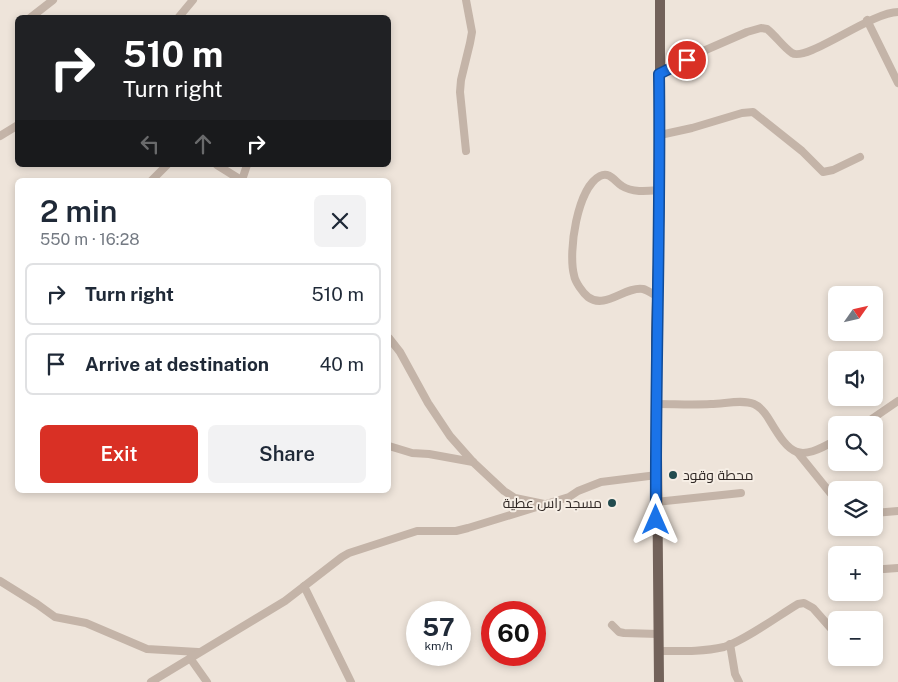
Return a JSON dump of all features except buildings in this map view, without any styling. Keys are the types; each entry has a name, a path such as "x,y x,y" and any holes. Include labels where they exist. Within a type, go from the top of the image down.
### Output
{"main road":[{"path":"658,682 656,502 657,296 660,190 660,0"}],"street":[{"path":"34,15 53,0"},
{"path":"180,15 193,0"},
{"path":"466,0 472,32 460,92 466,151"},
{"path":"659,74 701,52 754,29 767,29 793,54 799,55 815,50 867,20 891,12 898,12"},
{"path":"867,20 898,82"},
{"path":"660,135 692,128 742,113 753,112 802,151 823,172 833,170 860,157"},
{"path":"0,136 15,128"},
{"path":"154,178 165,167"},
{"path":"220,167 238,178"},
{"path":"657,296 643,290 637,290 606,300 595,301 588,297 574,277 572,263 577,214 583,197 600,176 606,174 631,191 660,190"},
{"path":"391,341 400,352 428,403 450,436 473,462 504,491 515,498 545,504"},
{"path":"876,416 898,401"},
{"path":"657,404 747,402 755,404 762,410 781,440 789,449 798,454 828,490"},
{"path":"798,454 810,452 828,444"},
{"path":"391,447 412,453 473,462"},
{"path":"151,682 284,601 348,553 417,531 456,531 468,528 569,497 578,491 601,482 657,475"},
{"path":"656,502 741,493"},
{"path":"515,498 516,514"},
{"path":"883,512 898,511"},
{"path":"884,569 898,568"},
{"path":"0,581 55,617 86,623 147,649 198,652"},
{"path":"304,586 351,682"},
{"path":"658,652 705,650 730,644 798,604 804,603 813,608 828,625"},
{"path":"612,626 624,633 658,634"},
{"path":"730,644 735,674 739,682"},
{"path":"190,658 208,682"}],"place":[{"name":"محطة وقود","path":"673,475"},
{"name":"مسجد راس عطية","path":"612,503"}],"route":[{"path":"656,520 656,338 660,190 659,74 687,60"}]}
